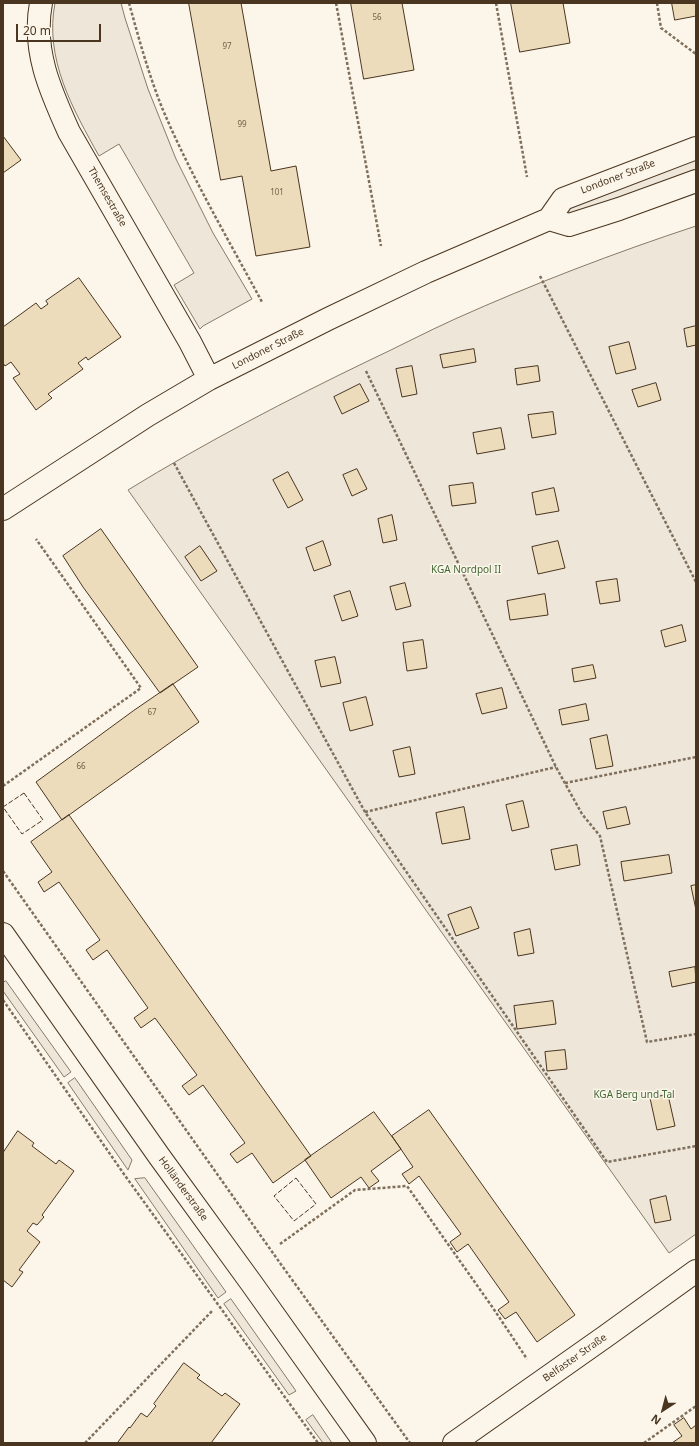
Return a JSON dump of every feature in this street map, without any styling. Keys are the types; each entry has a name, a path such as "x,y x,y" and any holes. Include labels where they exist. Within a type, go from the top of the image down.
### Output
{"street":[{"name":"Themsestraße","path":"41,3 39,35 41,58 47,81 59,108 70,132 190,342 209,379"},
{"name":"Londoner Straße","path":"3,509 148,415 209,379 426,272 549,219 563,199 696,148"},
{"path":"549,219 569,224 619,209 696,181"},
{"name":"Holländerstraße","path":"3,934 159,1156 365,1443"},
{"name":"Belfaster Straße","path":"454,1443 600,1341 696,1271"}],"path":[{"path":"129,3 163,110 190,167 262,302"},
{"path":"336,3 381,246"},
{"path":"496,3 527,177"},
{"path":"657,3 661,28 696,54"},
{"path":"540,276 696,582"},
{"path":"366,371 556,767 582,814 600,836 647,1042 696,1034"},
{"path":"174,463 365,812 607,1162 696,1146"},
{"path":"3,786 141,688 36,539"},
{"path":"565,783 696,757"},
{"path":"365,812 556,767"},
{"path":"3,871 276,1257 410,1443"},
{"path":"3,1000 126,1177 318,1443"},
{"path":"280,1244 355,1190 407,1186 493,1308 528,1362"},
{"path":"85,1443 213,1310"},
{"path":"644,1443 696,1406"}],"green space":[{"path":"55,3 121,3 148,89 176,159 213,233 252,299 200,329 174,285 194,273 119,144 99,156 71,102 57,64 53,24"},
{"path":"696,157 696,169 569,216 561,211"},
{"name":"KGA Nordpol II","path":"696,226 696,1234 669,1253 128,490 247,422 308,390 444,324 484,306 574,270"},
{"path":"6,981 71,1072 64,1077 3,991 3,983"},
{"path":"75,1078 132,1160 128,1170 68,1083"},
{"path":"145,1178 226,1292 218,1298 135,1179"},
{"path":"231,1299 296,1391 289,1395 224,1304"},
{"path":"313,1415 332,1443 323,1443 306,1420"}],"building":[{"path":"189,3 241,3 271,171 296,166 310,247 256,256 242,176 221,180"},
{"path":"351,3 402,3 414,70 364,79"},
{"path":"511,3 563,3 570,43 520,52"},
{"path":"672,3 696,3 696,16 675,20"},
{"path":"3,136 21,160 3,173"},
{"path":"79,278 121,337 88,360 86,357 78,363 83,369 48,394 52,398 36,410 13,378 20,374 11,362 5,366 3,363 3,327 36,303 41,309 48,304 46,301"},
{"path":"696,326 696,345 687,347 684,329"},
{"path":"629,342 636,369 616,374 609,347"},
{"path":"474,349 476,362 443,368 440,355"},
{"path":"412,366 417,394 402,397 396,369"},
{"path":"538,366 540,381 517,385 515,369"},
{"path":"656,383 661,400 638,407 632,390"},
{"path":"360,384 369,401 342,414 334,397"},
{"path":"553,412 556,434 532,438 528,415"},
{"path":"501,428 505,449 477,454 473,433"},
{"path":"357,469 367,489 352,496 343,475"},
{"path":"288,472 303,500 288,508 273,480"},
{"path":"473,483 476,503 452,506 449,486"},
{"path":"554,488 559,511 536,515 532,493"},
{"path":"392,515 397,540 383,543 378,519"},
{"path":"101,529 198,667 160,693 83,587 63,556"},
{"path":"323,541 331,565 314,571 306,548"},
{"path":"558,541 565,568 538,574 532,547"},
{"path":"200,546 217,571 201,581 185,557"},
{"path":"617,579 620,601 600,604 596,582"},
{"path":"405,583 411,606 396,610 390,587"},
{"path":"350,591 358,616 342,621 334,596"},
{"path":"545,594 548,615 510,620 507,601"},
{"path":"682,625 686,641 665,647 661,631"},
{"path":"423,640 427,668 407,671 403,643"},
{"path":"335,657 341,683 321,687 315,661"},
{"path":"593,665 596,678 574,682 572,669"},
{"path":"173,684 199,722 62,820 36,782 133,711"},
{"path":"502,688 507,708 482,714 476,694"},
{"path":"366,697 373,725 350,731 343,703"},
{"path":"586,704 589,720 562,725 559,710"},
{"path":"607,735 613,766 596,769 590,739"},
{"path":"410,747 415,774 399,777 393,751"},
{"path":"523,801 529,827 512,831 506,805"},
{"path":"464,807 470,839 442,844 436,813"},
{"path":"626,807 630,824 607,829 603,812"},
{"path":"69,815 311,1156 273,1183 252,1153 237,1163 230,1154 245,1143 203,1085 189,1095 182,1086 197,1075 155,1018 141,1028 134,1018 148,1008 107,950 93,960 86,950 100,940 59,882 44,892 38,882 52,872 31,842"},
{"path":"577,845 580,865 555,870 551,850"},
{"path":"669,855 672,873 624,881 621,862"},
{"path":"696,885 696,910 691,886"},
{"path":"471,907 479,928 456,936 448,915"},
{"path":"530,929 534,953 518,956 514,933"},
{"path":"695,967 696,982 672,987 669,972"},
{"path":"553,1001 556,1024 517,1029 514,1006"},
{"path":"565,1050 567,1069 547,1071 545,1052"},
{"path":"668,1095 675,1126 657,1130 650,1098"},
{"path":"429,1110 575,1315 537,1342 516,1312 505,1319 498,1310 509,1302 468,1244 457,1252 450,1242 461,1234 419,1176 409,1184 402,1174 413,1167 392,1136"},
{"path":"374,1112 401,1149 371,1171 379,1181 369,1188 361,1177 331,1198 305,1160"},
{"path":"18,1131 34,1143 32,1146 56,1164 59,1160 74,1171 42,1215 44,1217 37,1225 33,1223 27,1231 40,1242 19,1270 23,1272 12,1287 3,1280 3,1153"},
{"path":"666,1196 671,1220 655,1223 650,1200"},
{"path":"184,1363 200,1375 197,1378 222,1396 225,1393 240,1404 211,1443 118,1442 141,1413 147,1417 156,1406 154,1404"},
{"path":"684,1418 691,1429 696,1425 696,1443 672,1443 682,1436 674,1425"}],"fence":[{"path":"24,793 43,820 22,834 3,807 24,793"},
{"path":"296,1178 316,1204 294,1221 274,1196 296,1178"}],"park label":[{"name":"KGA Berg und Tal","path":"634,1095"}]}
